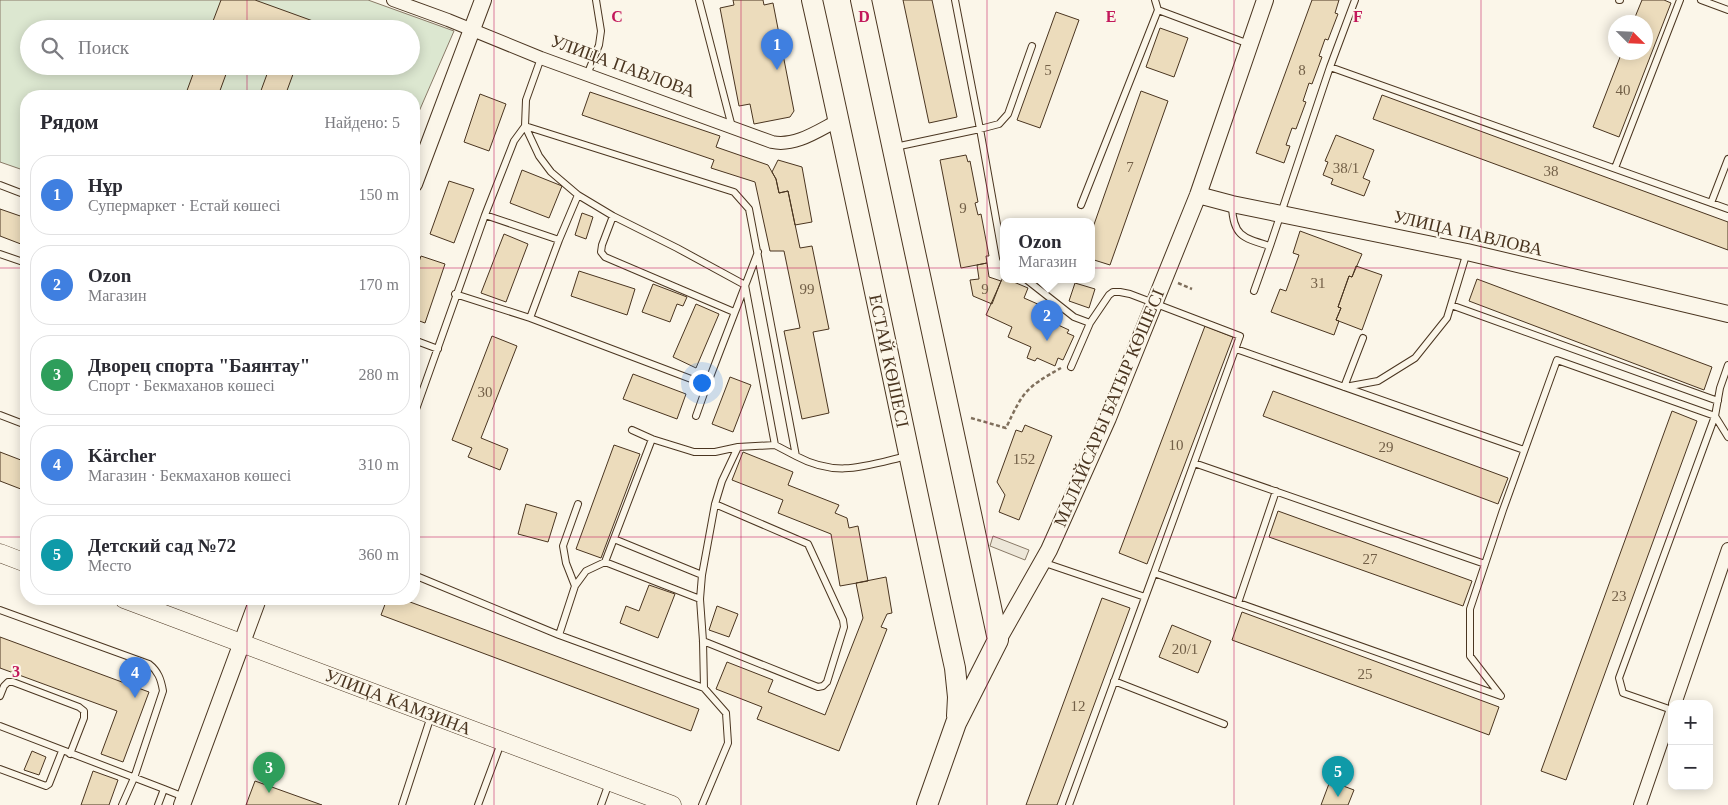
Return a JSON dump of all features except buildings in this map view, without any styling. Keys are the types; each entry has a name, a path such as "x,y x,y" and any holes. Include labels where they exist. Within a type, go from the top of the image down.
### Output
{"main road":[{"name":"ЕСТАЙ КӨШЕСІ","path":"812,0 957,682 956,723"},
{"path":"861,0 998,640"},
{"path":"0,553 20,561"},
{"name":"УЛИЦА КАМЗИНА","path":"140,605 669,804"},
{"name":"МАЛАЙСАРЫ БАТЫР КӨШЕСІ","path":"927,805 956,723 998,640"}],"street":[{"name":"УЛИЦА ПАВЛОВА","path":"393,0 541,58 780,144 800,139 839,120"},
{"path":"420,168 483,0"},
{"name":"МАЛАЙСАРЫ БАТЫР КӨШЕСІ","path":"998,640 1042,562 1108,418 1198,195 1265,0"},
{"name":"УЛИЦА ПАВЛОВА","path":"1198,195 1232,204 1467,252 1726,311"},
{"path":"1676,700 1728,548"},
{"path":"183,801 256,605"},
{"path":"1640,805 1668,723"}],"lane":[{"path":"587,75 599,44 601,31 596,0"},
{"path":"699,0 732,127"},
{"path":"955,0 1000,241"},
{"path":"1081,205 1158,10 1155,0"},
{"path":"1254,291 1330,67 1355,0"},
{"path":"1615,168 1680,0"},
{"path":"1701,0 1728,10"},
{"path":"1158,10 1249,44"},
{"path":"892,148 999,124 1008,114 1032,46"},
{"path":"541,58 526,100 525,126 539,156 551,172 578,195 613,216 745,285"},
{"path":"1330,67 1728,209"},
{"path":"420,398 455,294 485,215 514,141 525,126"},
{"path":"525,126 734,192 749,209 796,456"},
{"path":"1711,203 1728,159"},
{"path":"0,185 20,193"},
{"path":"530,318 558,240 578,195"},
{"path":"1232,204 1232,214 1237,230 1247,240 1270,246"},
{"path":"485,215 558,240"},
{"path":"613,216 602,245 601,252 605,257 734,312"},
{"path":"696,416 706,385 758,252"},
{"path":"1344,387 1378,382 1415,358 1447,318 1467,252"},
{"path":"0,254 20,261"},
{"path":"1031,283 1074,317 1090,323"},
{"path":"745,285 775,445"},
{"path":"1069,805 1240,336 1130,294 1114,292 1109,295 1090,323 1071,367"},
{"path":"455,294 530,318 706,385"},
{"path":"1451,305 1718,401"},
{"path":"1344,387 1363,338"},
{"path":"420,342 438,349"},
{"path":"1236,349 1524,450"},
{"path":"1154,573 1501,696 1470,656 1470,609 1557,360 1715,416 1728,437"},
{"path":"1668,710 1623,693 1619,678 1715,416 1720,388 1728,366"},
{"path":"0,415 20,423"},
{"path":"632,430 652,439 694,452 716,452 738,447 775,445 812,464 847,469 908,456"},
{"path":"559,635 575,586 586,571 605,562 652,439"},
{"path":"704,688 700,599 702,575 715,504 722,481 738,447"},
{"path":"1194,463 1485,564"},
{"path":"1238,603 1276,491"},
{"path":"575,586 566,563 563,546 578,504"},
{"path":"703,641 818,687 823,686 827,682 844,627 843,620 808,544 715,504"},
{"path":"614,539 702,575"},
{"path":"605,562 700,599"},
{"path":"1042,562 1145,597"},
{"path":"420,577 559,635 704,688 726,714 728,743 702,805"},
{"path":"0,610 149,664 155,668 161,679 163,691 134,778 122,805"},
{"path":"1114,681 1224,724"},
{"path":"0,696 4,686 8,682 13,682 84,711 84,718 70,754"},
{"path":"402,805 432,715"},
{"path":"0,726 164,789 183,801"},
{"path":"478,805 501,742"},
{"path":"0,769 46,786 49,784 62,751"},
{"path":"601,805 609,782"},
{"path":"158,805 164,789"}],"path":[{"path":"971,418 1006,428 1021,397 1028,388 1074,360"}],"green space":[{"path":"0,0 368,0 454,31 420,109 420,90 20,90 20,169 0,162"}],"shaded area":[{"path":"993,536 1029,550 1025,560 990,546"}],"place":[{"name":"Нұр","path":"777,70"},
{"name":"Ozon","path":"1047,341"},
{"name":"Kärcher","path":"135,698"},
{"name":"Дворец спорта \"Баянтау\"","path":"269,793"},
{"name":"Детский сад №72","path":"1338,797"}]}
